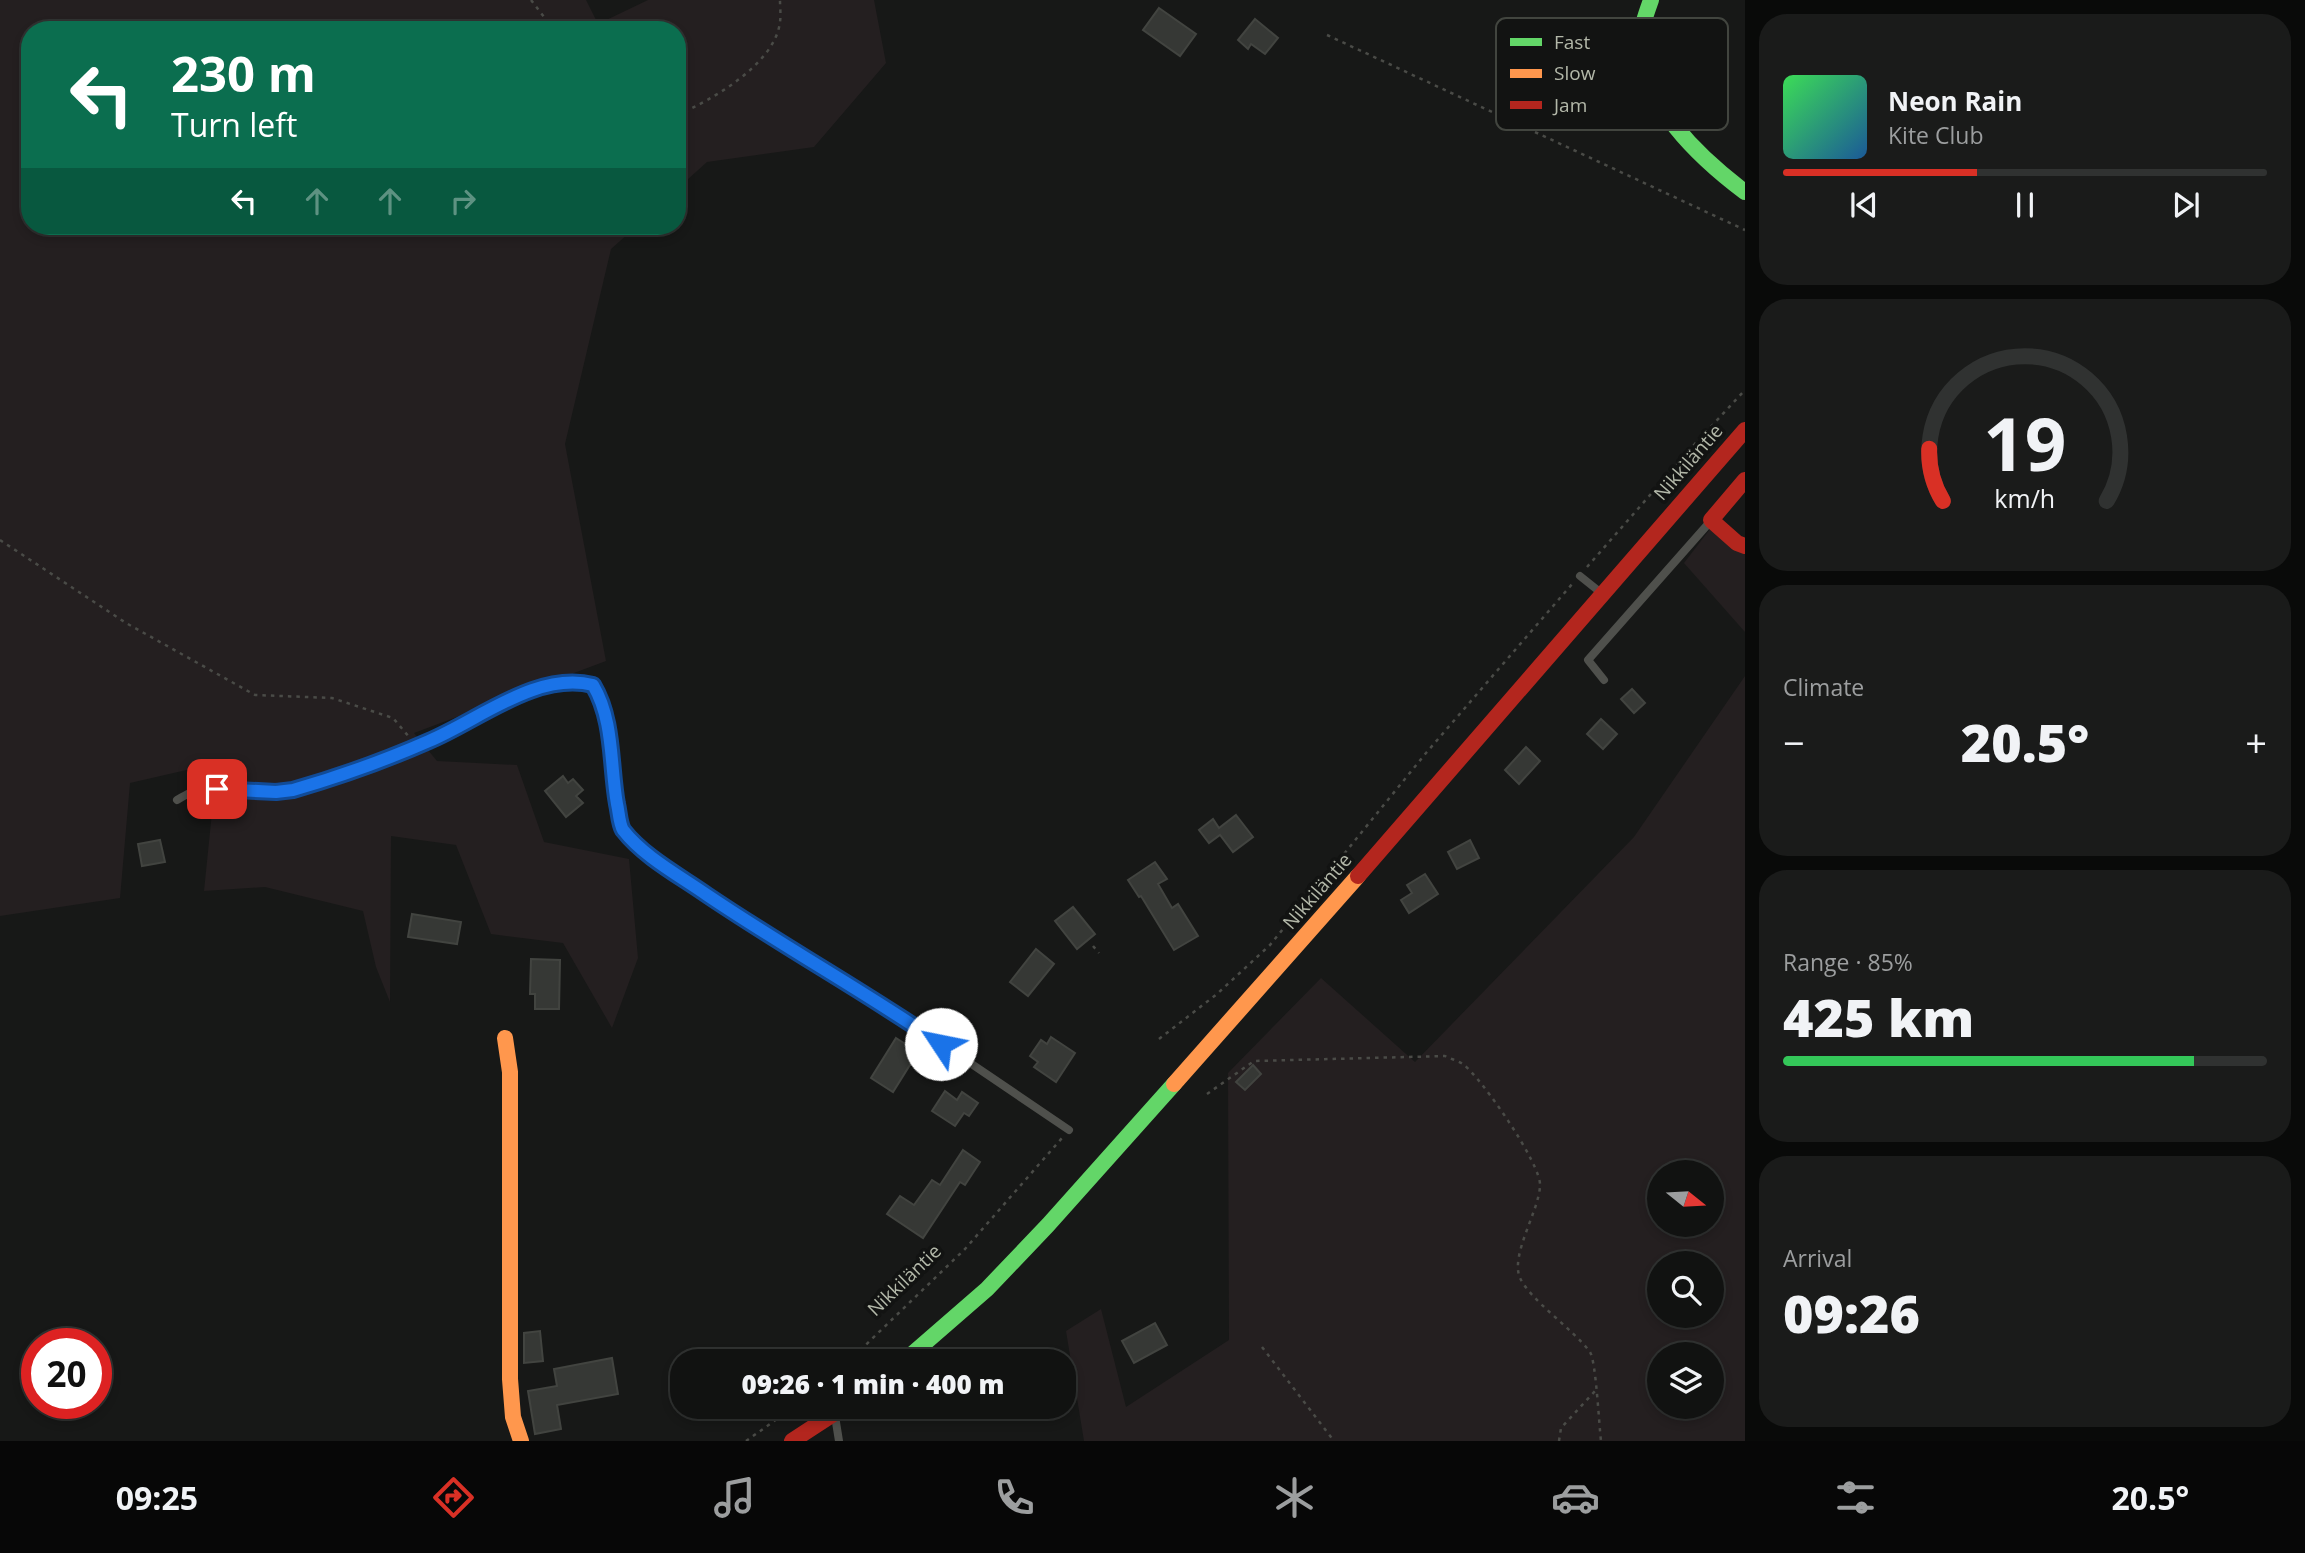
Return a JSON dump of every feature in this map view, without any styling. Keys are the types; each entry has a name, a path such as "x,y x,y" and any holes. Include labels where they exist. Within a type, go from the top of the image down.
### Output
{"street":[{"path":"1645,18 1651,0"},
{"path":"1679,130 1712,167 1745,192"},
{"name":"Nikkiläntie","path":"918,1349 987,1289 1048,1225 1276,971 1745,430"},
{"path":"1745,480 1711,520 1737,543 1745,546"},
{"path":"505,1038 510,1072 510,1379 513,1417 521,1441"},
{"path":"792,1441 823,1419"}],"lane":[{"path":"1604,680 1588,660 1711,520"},
{"path":"1580,576 1602,594"},
{"path":"177,800 193,791 293,790 417,746 485,711 536,689 565,681 593,685 601,699 607,721 621,827 637,844 681,878 883,1004 1069,1130"},
{"path":"838,1419 839,1441"}],"path":[{"path":"531,0 547,21"},
{"path":"686,111 704,103 757,64 780,24 780,0"},
{"path":"1327,35 1496,114"},
{"path":"1531,130 1745,230"},
{"name":"Nikkiläntie","path":"1159,1039 1217,994 1270,945 1426,753 1745,390"},
{"path":"0,540 126,623 255,695 332,698 393,718 417,746"},
{"path":"1093,946 1099,953"},
{"path":"1207,1094 1254,1060 1445,1056 1464,1065 1496,1101 1531,1159 1541,1182 1539,1199 1520,1251 1519,1277 1592,1354 1601,1441"},
{"name":"Nikkiläntie","path":"861,1349 965,1249 1069,1130"},
{"path":"1262,1347 1334,1441"},
{"path":"1559,1441 1561,1428 1595,1391"},
{"path":"746,1441 777,1419"}],"shaded area":[{"path":"0,0 586,0 596,21 21,21 21,235 627,235 611,249 565,444 606,661 414,733 437,761 517,765 544,842 629,859 638,958 612,1028 563,943 491,934 456,845 391,836 390,1002 376,967 363,911 265,887 204,891 217,763 130,783 120,898 0,916"},
{"path":"648,0 874,0 886,63 814,147 707,162 686,181 686,21 604,21"},
{"path":"1714,524 1745,546 1745,632 1684,563"},
{"path":"1745,676 1745,1441 1084,1441 1076,1392 1076,1349 1069,1349 1066,1331 1101,1309 1126,1407 1229,1340 1228,1073 1321,978 1415,1062 1634,837"}],"building":[{"path":"1159,8 1196,34 1180,56 1143,30"},
{"path":"1255,19 1278,38 1265,54 1251,44 1248,49 1238,40"},
{"path":"1632,689 1645,703 1634,713 1621,699"},
{"path":"1601,719 1617,734 1603,749 1587,734"},
{"path":"1526,747 1540,761 1519,784 1505,770"},
{"path":"563,776 568,783 573,779 583,790 576,796 583,803 566,817 545,791"},
{"path":"1236,815 1253,837 1233,852 1220,835 1209,843 1199,830 1213,819 1219,828"},
{"path":"160,840 165,862 142,866 138,844"},
{"path":"1470,840 1479,858 1457,869 1448,852"},
{"path":"1155,862 1167,879 1158,884 1172,908 1178,904 1198,936 1174,950 1128,880"},
{"path":"1425,874 1438,894 1409,913 1401,900 1412,893 1407,885"},
{"path":"1073,907 1095,934 1077,949 1055,921"},
{"path":"412,914 461,922 457,944 408,937"},
{"path":"1036,949 1054,964 1028,996 1010,982"},
{"path":"531,959 560,960 559,1009 535,1009 535,994 530,994"},
{"path":"1051,1037 1075,1053 1056,1082 1034,1067 1038,1062 1030,1056 1041,1040 1047,1044"},
{"path":"896,1038 918,1052 893,1092 871,1078"},
{"path":"1253,1065 1261,1074 1245,1090 1236,1082"},
{"path":"945,1091 957,1100 962,1092 978,1103 969,1116 964,1113 955,1126 932,1111"},
{"path":"963,1150 980,1162 965,1185 960,1182 923,1238 887,1214 900,1196 914,1205 932,1180 940,1185"},
{"path":"1155,1323 1167,1345 1134,1363 1122,1341"},
{"path":"540,1331 543,1361 524,1363 524,1333"},
{"path":"612,1358 618,1394 557,1405 561,1429 535,1434 528,1391 557,1386 554,1369"}],"traffic: fast":[{"path":"1645,18 1651,0"},
{"path":"1679,130 1710,163 1745,192"},
{"path":"918,1349 987,1289 1174,1084"}],"traffic: slow":[{"path":"1174,1084 1358,876"},
{"path":"505,1038 510,1072 510,1379 513,1417 521,1441"}],"traffic: jam":[{"path":"1358,876 1745,430"},
{"path":"1745,480 1711,520 1737,543 1745,546"},
{"path":"792,1441 826,1419"}],"route":[{"path":"217,789 276,792 293,790 430,741 485,711 536,689 565,681 593,685 601,699 607,721 621,827 637,844 681,878 778,942 883,1004 941,1044"}]}
